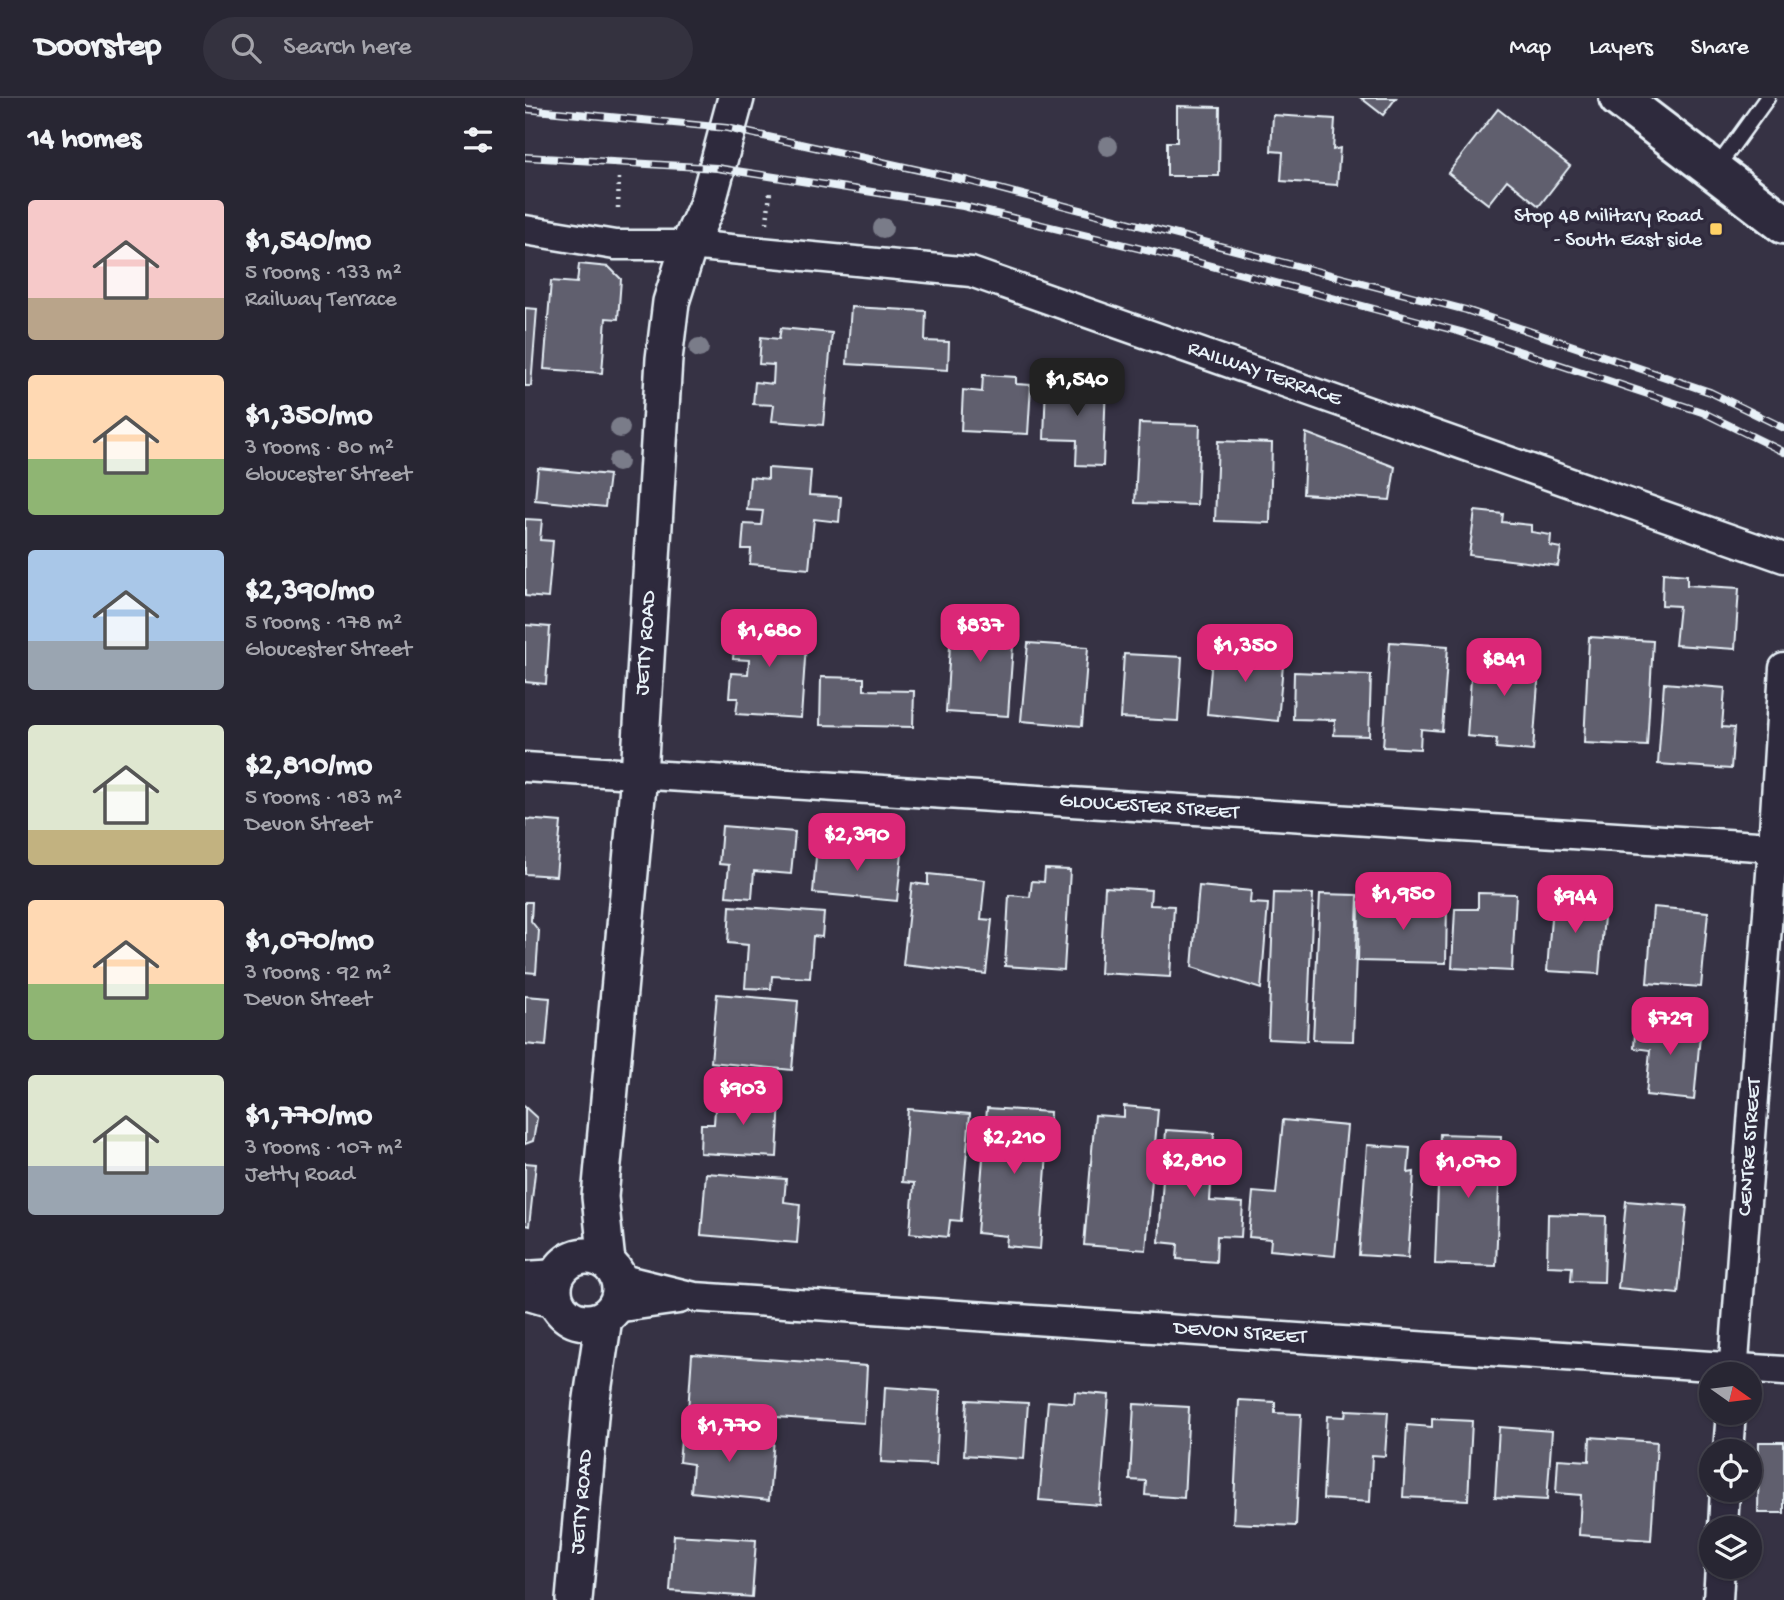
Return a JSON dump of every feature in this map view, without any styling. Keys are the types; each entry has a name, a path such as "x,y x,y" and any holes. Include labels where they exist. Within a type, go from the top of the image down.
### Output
{"main road":[{"path":"1636,103 1714,171 1784,225"}],"street":[{"name":"JETTY ROAD","path":"574,1600 591,1405 575,1289 600,1197 639,775 664,359 671,303 689,245 707,205 736,98"},
{"name":"RAILWAY TERRACE","path":"525,230 616,226 689,245 971,272 1784,558"},
{"name":"CENTRE STREET","path":"1735,1362 1784,668"},
{"name":"GLOUCESTER STREET","path":"525,767 1773,847"},
{"name":"DEVON STREET","path":"575,1289 1699,1369"},
{"name":"DEVON STREET","path":"1762,1371 1784,1371"},
{"path":"1718,1600 1719,1579"}],"lane":[{"path":"1714,171 1767,98"}],"path":[{"path":"618,208 619,177"},
{"path":"767,223 770,192"}],"building":[{"path":"1361,98 1396,98 1383,115"},
{"path":"1177,106 1220,107 1219,176 1167,176 1167,142 1177,142"},
{"path":"1498,109 1570,166 1539,206 1507,180 1488,204 1448,173"},
{"path":"1273,115 1335,119 1333,150 1340,148 1337,185 1281,181 1283,152 1271,151"},
{"path":"579,264 609,267 621,279 618,319 606,318 602,373 544,369 551,281 577,283"},
{"path":"851,307 926,311 925,341 949,342 948,370 847,364"},
{"path":"525,308 537,309 531,386 525,386"},
{"path":"781,328 832,333 823,425 772,421 774,405 753,404 755,382 773,384 774,365 759,364 761,337 779,339"},
{"path":"983,375 1016,377 1016,384 1031,385 1028,434 961,431 963,390 982,392"},
{"path":"1046,382 1106,384 1103,466 1076,465 1077,440 1044,439"},
{"path":"1139,423 1200,425 1197,505 1135,503"},
{"path":"1306,433 1395,467 1390,500 1303,494"},
{"path":"1218,441 1272,443 1270,523 1215,521"},
{"path":"538,468 609,475 605,507 535,500"},
{"path":"768,468 811,471 809,495 841,497 839,522 814,519 809,569 750,564 751,549 742,549 744,524 761,525 763,511 747,510 750,477 768,479"},
{"path":"1475,511 1503,514 1502,522 1531,525 1531,532 1551,535 1550,546 1561,548 1558,566 1469,555"},
{"path":"525,519 542,520 540,540 553,541 548,598 525,596"},
{"path":"1663,573 1687,575 1687,585 1739,588 1735,649 1675,645 1679,606 1662,605"},
{"path":"952,612 1015,616 1008,716 946,712"},
{"path":"755,616 798,620 797,643 806,644 801,718 736,714 738,698 729,698 731,673 748,674 749,660 733,659 736,626 754,627"},
{"path":"525,625 550,627 546,684 525,682"},
{"path":"1589,637 1653,641 1647,746 1584,743"},
{"path":"1390,642 1448,646 1442,731 1421,729 1420,749 1383,747"},
{"path":"1028,643 1088,647 1082,726 1021,721"},
{"path":"1213,647 1284,654 1278,721 1207,714"},
{"path":"1473,650 1540,655 1533,751 1496,748 1497,739 1467,736"},
{"path":"1124,654 1182,657 1178,721 1120,718"},
{"path":"1294,672 1371,675 1369,736 1334,735 1335,720 1293,719"},
{"path":"821,677 864,678 864,690 914,691 913,727 820,725"},
{"path":"1664,683 1725,688 1722,727 1734,728 1731,769 1658,764"},
{"path":"525,819 561,822 556,876 525,874"},
{"path":"722,826 795,832 791,874 754,871 752,898 726,896 729,865 719,864"},
{"path":"817,845 902,853 897,901 813,893"},
{"path":"1045,869 1070,870 1064,970 1005,966 1009,895 1030,897 1032,881 1044,882"},
{"path":"928,874 985,880 981,919 992,920 986,974 903,965 912,883 928,885"},
{"path":"1199,886 1251,891 1250,903 1268,904 1261,989 1192,967"},
{"path":"1105,887 1151,890 1150,905 1174,906 1170,977 1100,973"},
{"path":"1553,892 1579,893 1577,903 1605,905 1599,974 1547,971"},
{"path":"1274,893 1313,894 1307,1041 1268,1039"},
{"path":"1478,893 1516,894 1512,971 1452,968 1455,909 1478,909"},
{"path":"1320,894 1358,895 1353,1041 1313,1040"},
{"path":"525,902 532,902 531,921 539,931 536,973 525,972"},
{"path":"1359,902 1447,903 1446,963 1358,961"},
{"path":"730,906 824,913 822,937 813,936 810,978 772,976 771,989 745,988 748,945 728,943"},
{"path":"1653,907 1708,912 1701,987 1647,983"},
{"path":"717,994 798,1001 792,1070 711,1062"},
{"path":"525,996 550,998 546,1046 525,1044"},
{"path":"1636,1019 1701,1025 1694,1100 1646,1095 1650,1050 1634,1048"},
{"path":"716,1095 780,1098 777,1157 700,1153 701,1124 714,1124"},
{"path":"1124,1106 1158,1109 1146,1250 1084,1245 1095,1115 1124,1117"},
{"path":"525,1107 537,1118 533,1141 525,1144"},
{"path":"987,1108 1050,1112 1040,1249 1006,1246 1007,1236 977,1233"},
{"path":"908,1109 970,1114 961,1221 950,1220 948,1237 910,1233 914,1183 902,1182"},
{"path":"1283,1120 1347,1126 1335,1256 1270,1250 1271,1239 1249,1237 1253,1192 1276,1194"},
{"path":"1166,1130 1214,1133 1210,1201 1243,1203 1241,1237 1217,1236 1216,1262 1177,1259 1178,1244 1159,1242"},
{"path":"1440,1134 1501,1136 1496,1266 1435,1264"},
{"path":"1367,1145 1410,1148 1408,1173 1414,1172 1408,1258 1359,1255"},
{"path":"525,1163 536,1164 529,1226 525,1225"},
{"path":"706,1173 786,1179 784,1202 800,1204 797,1243 701,1235"},
{"path":"1626,1201 1687,1206 1678,1294 1618,1288"},
{"path":"1548,1214 1606,1216 1604,1282 1571,1281 1572,1267 1547,1266"},
{"path":"692,1354 867,1366 864,1423 688,1411"},
{"path":"885,1387 940,1391 936,1465 881,1462"},
{"path":"1075,1392 1109,1395 1100,1505 1039,1500 1048,1401 1074,1403"},
{"path":"967,1400 1028,1403 1024,1459 964,1455"},
{"path":"1239,1400 1275,1402 1275,1413 1301,1414 1296,1526 1233,1523"},
{"path":"1134,1404 1189,1407 1184,1498 1145,1495 1146,1481 1130,1480"},
{"path":"1346,1410 1388,1412 1385,1456 1372,1455 1370,1502 1323,1499 1327,1416 1345,1417"},
{"path":"1432,1419 1472,1421 1468,1500 1403,1497 1407,1425 1432,1427"},
{"path":"1499,1427 1552,1431 1547,1500 1495,1497"},
{"path":"682,1430 774,1438 769,1500 691,1492 693,1464 679,1462"},
{"path":"1590,1437 1657,1442 1651,1540 1579,1535 1581,1495 1556,1493 1558,1459 1589,1461"},
{"path":"1762,1442 1784,1442 1784,1513 1758,1513 1758,1502 1762,1502"},
{"path":"674,1535 756,1540 752,1597 670,1591"}],"railway":[{"path":"525,109 727,128 969,181 1466,310 1710,392 1784,428"},
{"path":"525,157 717,168 963,206 1200,263 1461,332 1702,412 1784,452"}],"place":[{"name":"Stop 48 Military Road - South East side","path":"1716,229"}]}
